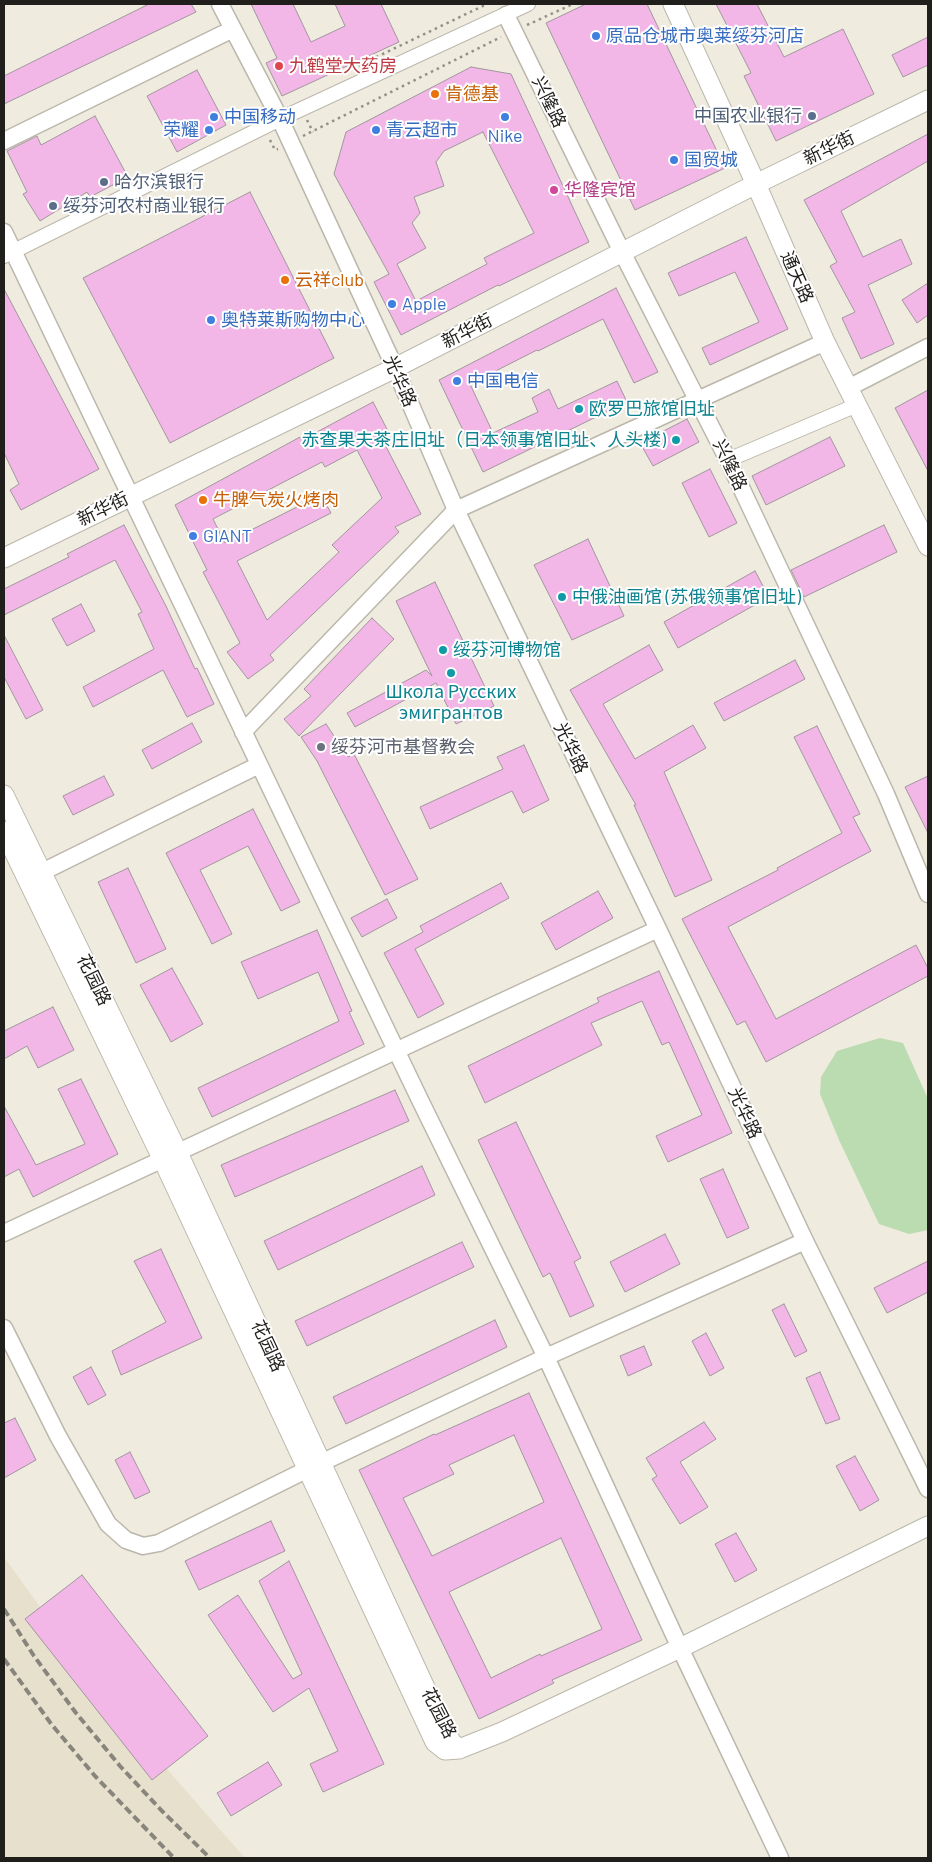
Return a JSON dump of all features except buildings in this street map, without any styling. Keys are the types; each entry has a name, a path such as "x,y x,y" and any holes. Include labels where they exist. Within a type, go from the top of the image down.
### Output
{"main road":[{"name":"通天路","path":"673,4 756,184 825,342 928,546"},
{"name":"新华街","path":"4,558 395,368 756,184 928,100"},
{"name":"花园路","path":"4,795 35,876 315,1466 435,1742 445,1750 459,1749 502,1732 680,1648"},
{"name":"花园路","path":"4,831 35,876"},
{"path":"680,1648 928,1526"}],"street":[{"name":"光华路","path":"220,4 280,119 395,368 456,510 658,929 805,1241 928,1489"},
{"path":"8,254 280,119 528,4"},
{"name":"兴隆路","path":"506,15 622,252 728,460 886,794 928,894"},
{"path":"4,140 233,29"},
{"path":"4,232 8,254 130,496 396,1051 546,1357 680,1648 780,1858"},
{"path":"243,732 456,510 825,342"},
{"path":"848,388 928,347"},
{"path":"728,460 857,405"},
{"path":"35,876 259,765"},
{"path":"4,1233 658,929"},
{"path":"4,1328 58,1436 108,1524 126,1540 143,1546 159,1543 315,1466 546,1357 805,1241"}],"path":[{"path":"340,74 487,4"},
{"path":"312,132 514,31 573,4"}],"shaded area":[{"path":"4,1557 110,1704 245,1858 4,1858"}],"green space":[{"path":"880,1038 903,1043 928,1099 928,1230 909,1234 879,1224 839,1140 820,1094 821,1077 837,1051"}],"railway":[{"path":"4,1609 34,1656 76,1713 120,1766 210,1858"},
{"path":"4,1659 52,1725 95,1776 174,1858"}],"place":[{"name":"原品仓城市奥莱绥芬河店","path":"596,36"},
{"name":"九鹤堂大药房","path":"279,66"},
{"name":"肯德基","path":"435,94"},
{"name":"中国农业银行","path":"812,116"},
{"name":"中国移动","path":"214,117"},
{"name":"Nike","path":"505,117"},
{"name":"荣耀","path":"209,130"},
{"name":"青云超市","path":"376,130"},
{"name":"国贸城","path":"674,160"},
{"name":"哈尔滨银行","path":"104,182"},
{"name":"华隆宾馆","path":"554,190"},
{"name":"绥芬河农村商业银行","path":"53,206"},
{"name":"云祥club","path":"285,280"},
{"name":"Apple","path":"392,304"},
{"name":"奥特莱斯购物中心","path":"211,320"},
{"name":"中国电信","path":"457,381"},
{"name":"欧罗巴旅馆旧址","path":"579,409"},
{"name":"赤查果夫茶庄旧址（日本领事馆旧址、人头楼)","path":"676,440"},
{"name":"牛脾气炭火烤肉","path":"203,500"},
{"name":"GIANT","path":"193,536"},
{"name":"中俄油画馆 (苏俄领事馆旧址)","path":"562,597"},
{"name":"绥芬河博物馆","path":"443,650"},
{"name":"Школа Русских эмигрантов","path":"451,673"},
{"name":"绥芬河市基督教会","path":"321,747"}]}
